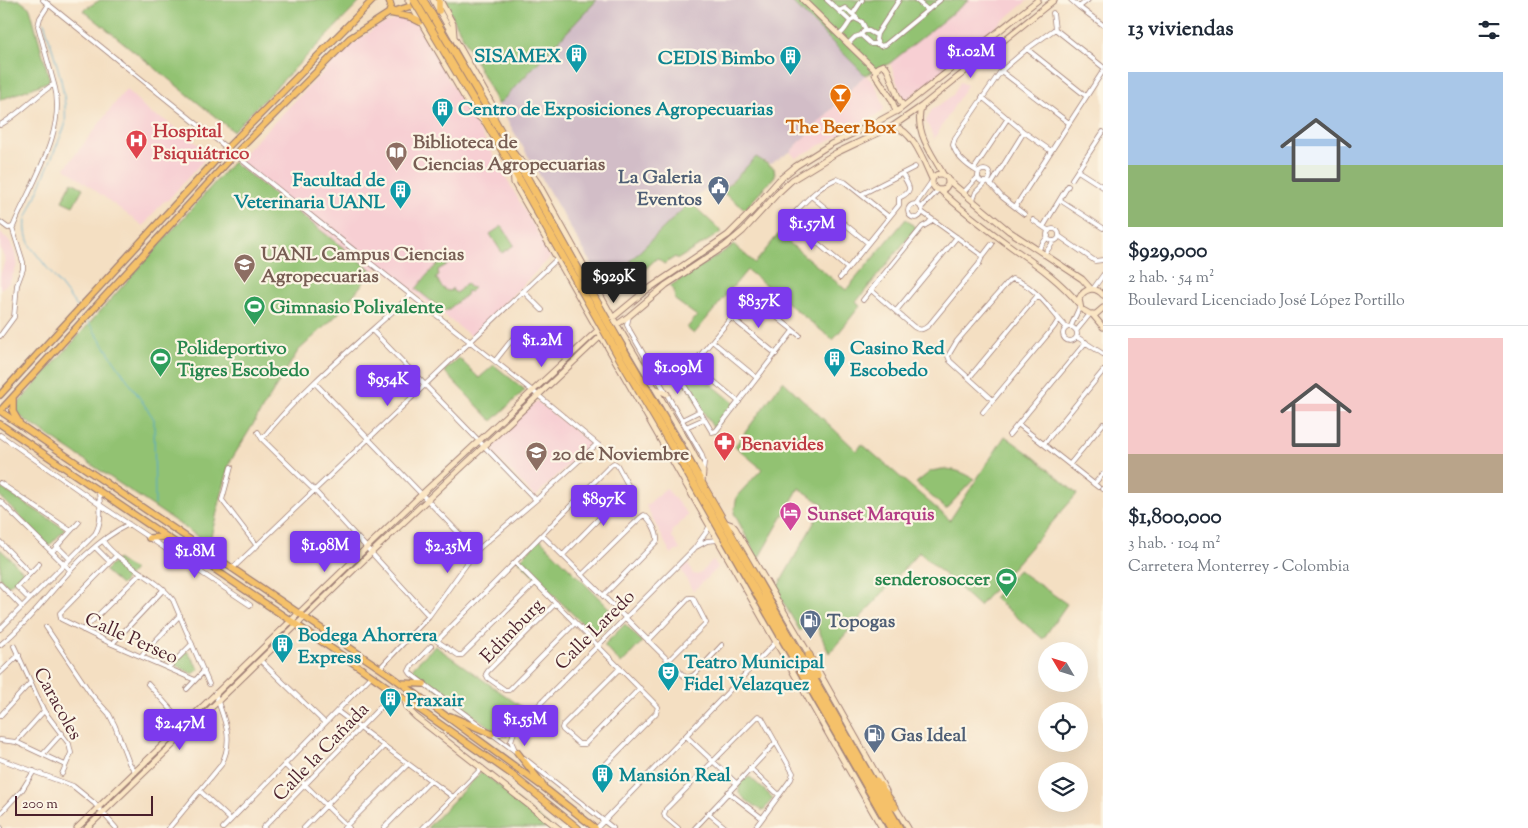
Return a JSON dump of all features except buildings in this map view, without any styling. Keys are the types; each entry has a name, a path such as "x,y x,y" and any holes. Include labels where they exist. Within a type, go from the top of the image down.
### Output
{"highway":[{"path":"423,0 488,109 490,122 513,169 523,179"},
{"path":"411,2 481,113 490,122 514,155 523,179 621,360 690,470 892,828"},
{"path":"690,470 702,482 899,828"},
{"path":"809,655 822,693"},
{"path":"865,768 895,807"},
{"path":"875,800 886,828"}],"main road":[{"path":"0,395 227,148 373,0"},
{"path":"389,0 391,6 389,13"},
{"path":"419,0 389,13 350,38 235,154 0,411 380,668 596,828"},
{"path":"439,11 440,0"},
{"path":"389,13 410,17 420,22"},
{"path":"0,390 10,384"},
{"path":"13,396 12,412 22,425"},
{"path":"0,424 395,692 511,774 578,828"},
{"path":"149,538 165,537"},
{"path":"400,683 424,684"},
{"path":"440,712 492,734"},
{"path":"517,752 547,790"}],"street":[{"path":"43,0 602,448"},
{"path":"411,2 420,22 473,112 490,122 494,106 433,0"},
{"path":"440,0 453,24 454,36"},
{"path":"803,0 875,70 875,74 892,100 896,112"},
{"path":"827,0 850,21"},
{"path":"853,14 862,0"},
{"path":"878,44 876,35 899,0"},
{"path":"916,0 928,10"},
{"path":"862,35 862,38 871,44 885,45 940,0"},
{"path":"77,828 366,547 598,330 641,294 733,231 787,174 831,144 896,112 1038,0"},
{"path":"87,828 305,617 601,336 629,316 666,285 726,246 792,180 836,153 893,126 922,106 1054,0"},
{"path":"1071,0 1103,26"},
{"path":"1079,7 1088,0"},
{"path":"0,336 14,317 17,286 23,269 23,262 12,227 52,138 56,119 57,103 54,84 38,26 40,18 49,4"},
{"path":"420,22 420,18 426,10 430,8 439,11"},
{"path":"839,11 845,8 864,24 866,30 876,35"},
{"path":"1015,207 1103,69 1055,29 1053,13"},
{"path":"839,35 847,28 852,19 857,18"},
{"path":"988,183 990,176 988,171 978,172 961,158 953,145 955,138 982,96 1001,72 1027,49 1055,29"},
{"path":"848,44 866,30"},
{"path":"1027,49 1086,96"},
{"path":"875,70 881,65 887,68 903,106"},
{"path":"1001,72 1069,123"},
{"path":"0,125 16,116 38,95 54,84"},
{"path":"982,96 1024,132 1051,151"},
{"path":"922,106 918,116 919,126 929,148 948,180 1009,231 1103,295"},
{"path":"974,170 1008,118"},
{"path":"876,123 880,133"},
{"path":"893,126 902,130 911,138 932,180 934,188 1062,284 1083,311 1091,314 1103,327"},
{"path":"972,200 976,192 988,183 1024,132"},
{"path":"1072,180 1103,132"},
{"path":"514,155 532,172 613,318 647,372 703,472"},
{"path":"862,194 915,167"},
{"path":"513,169 514,183 882,828"},
{"path":"1078,171 1103,187"},
{"path":"964,192 977,178 978,172"},
{"path":"787,174 792,180"},
{"path":"902,174 910,189 905,197"},
{"path":"908,210 910,206 915,204 937,174 944,174"},
{"path":"977,178 979,181 988,183 1024,214"},
{"path":"784,224 811,196 834,180 841,180 862,194 889,217"},
{"path":"922,227 918,217 921,210 939,190 947,187 948,180"},
{"path":"1043,227 1068,186"},
{"path":"811,196 868,243"},
{"path":"840,278 899,205 899,198 905,197 932,219 958,236 982,257"},
{"path":"1060,200 1103,228"},
{"path":"899,205 908,210 911,216 918,217"},
{"path":"863,300 922,227 932,219"},
{"path":"788,220 847,268"},
{"path":"1033,220 1050,231 1056,230 1059,236 1095,261 1103,260"},
{"path":"0,222 8,228 12,227"},
{"path":"1038,250 1050,231"},
{"path":"896,311 958,236"},
{"path":"1048,236 1049,239 1054,241"},
{"path":"1044,255 1059,236"},
{"path":"871,290 919,330 925,328 979,264 992,244"},
{"path":"232,569 557,259"},
{"path":"666,285 671,274"},
{"path":"1063,333 1069,327 1080,305 1079,300 1083,292 1092,289 1103,275"},
{"path":"993,400 948,358 950,350 1010,279 1018,280 1038,295 1059,319 1069,327 1077,330"},
{"path":"656,284 666,285"},
{"path":"523,291 542,310"},
{"path":"641,294 643,303"},
{"path":"262,438 315,383 411,295"},
{"path":"969,378 1038,295"},
{"path":"793,331 739,402 714,432 711,431 683,383 684,376 745,301 750,298 754,299 799,335"},
{"path":"608,307 614,311 624,308"},
{"path":"591,318 597,321 604,319 608,314 608,307"},
{"path":"1073,341 1077,337 1077,330 1091,314 1100,312 1103,308"},
{"path":"629,316 628,328 704,459 702,482"},
{"path":"732,318 776,354"},
{"path":"983,412 1059,319"},
{"path":"1054,327 1063,333 1066,340 1073,341 1080,349"},
{"path":"372,330 536,500"},
{"path":"494,361 514,336"},
{"path":"1077,337 1103,354"},
{"path":"712,341 757,378"},
{"path":"1009,435 1086,342"},
{"path":"615,361 616,356 621,350 629,348 632,350"},
{"path":"646,360 647,372"},
{"path":"693,364 739,402"},
{"path":"1044,444 1103,371"},
{"path":"315,383 370,438 476,551"},
{"path":"656,388 667,394"},
{"path":"682,420 700,411"},
{"path":"686,427 704,419"},
{"path":"1018,424 1099,487 1103,474"},
{"path":"1070,464 1103,424"},
{"path":"258,432 315,490 429,616"},
{"path":"0,435 100,505 250,605"},
{"path":"380,668 429,616 476,551 536,500 597,444"},
{"path":"40,464 45,455"},
{"path":"536,583 462,655 458,655 437,641 614,463 618,466 628,488 562,556"},
{"path":"231,467 222,500 257,546"},
{"path":"0,483 71,531"},
{"path":"0,629 97,530 100,519 99,492"},
{"path":"0,501 70,570"},
{"path":"582,576 644,515 647,517 656,533 657,541 603,596"},
{"path":"52,552 79,522"},
{"path":"724,522 732,524 735,528 908,828"},
{"path":"0,645 39,608 70,570 95,547 129,524"},
{"name":"Calle Laredo","path":"514,729 694,549 707,532 710,524"},
{"path":"542,535 682,675 688,678 694,675 722,645"},
{"name":"Calle Laredo","path":"694,549 707,541 718,540"},
{"path":"103,541 116,556 164,589 173,600 209,684"},
{"path":"0,542 30,573"},
{"path":"57,546 69,558"},
{"path":"95,547 110,562 116,556"},
{"name":"Calle Perseo","path":"110,562 60,612 60,616 63,620 112,644 195,680"},
{"path":"516,563 658,707 656,713 605,765"},
{"path":"29,599 17,586 39,564"},
{"path":"83,630 141,573"},
{"path":"0,584 22,606"},
{"path":"112,644 164,589"},
{"path":"648,641 692,597 706,623 668,662"},
{"name":"Edimburg","path":"556,603 488,671 486,676 505,690 508,690 576,623"},
{"path":"141,656 180,615"},
{"path":"46,627 91,694 109,714 129,763 135,771"},
{"path":"596,828 777,641"},
{"path":"168,668 192,644"},
{"name":"Caracoles","path":"14,646 44,711 62,733 71,749 62,774"},
{"path":"432,646 410,669 411,674 517,752 613,828"},
{"path":"0,673 19,655"},
{"path":"261,661 325,723"},
{"path":"620,668 562,728 576,742 582,745 588,742 640,688"},
{"path":"187,688 204,671"},
{"path":"225,827 371,676"},
{"path":"0,716 30,683"},
{"path":"148,684 184,724"},
{"name":"Calle la Cañada","path":"264,828 395,692"},
{"path":"169,828 221,765 227,753 229,738 215,693"},
{"path":"404,699 408,709 416,717 558,828"},
{"path":"16,742 44,711"},
{"path":"337,711 453,797"},
{"path":"678,828 666,817 665,812 758,716 762,718 793,773 791,779 754,828"},
{"path":"492,734 500,734 514,729"},
{"path":"514,729 511,741 517,752"},
{"path":"43,754 62,733"},
{"path":"686,736 736,783"},
{"path":"0,740 16,742 65,765"},
{"path":"695,828 776,742"},
{"path":"304,828 384,746"},
{"path":"0,759 70,785 98,807 116,828"},
{"path":"285,765 347,827 408,764"},
{"path":"423,828 482,768"},
{"path":"750,768 779,795"},
{"path":"0,814 22,790 34,771"},
{"path":"384,828 430,781"},
{"path":"200,791 231,820"},
{"path":"728,792 762,818"},
{"path":"708,813 726,828"}],"shaded area":[{"path":"597,0 790,0 865,75 790,152 770,164 756,157 721,192 710,184 605,286 498,105"},
{"path":"969,0 1028,0 904,102 890,63"},
{"name":"UANL Campus Ciencias Agropecuarias","path":"399,18 415,23 485,140 551,257 471,336 378,265 337,315 298,351 230,462 209,544 18,415 16,405 241,156 345,50 376,27"},
{"path":"865,75 874,83 882,100 884,108 881,113 796,158 790,152"},
{"path":"960,82 967,85 934,139 926,121 932,110 953,95"},
{"name":"Hospital Psiquiátrico","path":"126,89 151,114 163,119 210,153 143,226 65,168"},
{"path":"0,233 12,245 17,265 10,282 0,289 0,275 5,261 0,247"},
{"name":"20 de Noviembre","path":"537,401 590,443 535,497 488,447"},
{"path":"666,488 688,515 673,530 672,537 680,549 671,554 646,506"},
{"path":"713,560 718,568 693,591 681,569 688,564 693,574 698,575"}],"green space":[{"path":"0,0 19,0 30,8 50,81 0,100"},
{"path":"100,0 362,0 233,131 83,10"},
{"path":"444,0 597,0 498,105"},
{"path":"790,0 969,0 890,63 865,75"},
{"path":"756,157 774,168 775,176 745,209 722,192"},
{"name":"Polideportivo Tigres Escobedo","path":"233,162 373,271 337,315 298,351 230,462 209,544 18,415 15,407"},
{"path":"72,182 83,188 73,206 62,201"},
{"path":"690,202 722,232 678,259 675,257 664,264 657,258 640,274 630,261"},
{"path":"906,219 916,228 856,302 860,306 833,340 747,270 694,334 687,328 697,316 675,300 674,290 670,286 734,245 755,263 781,231 784,233 782,237 846,290"},
{"path":"502,226 514,245 502,253 490,234"},
{"path":"446,255 450,263 438,270 439,276 436,278 441,286 448,291 452,288 457,293 466,283 469,287 474,288 470,292 467,291 466,295 445,312 416,289"},
{"path":"459,358 479,378 494,365 525,390 492,421 444,371"},
{"path":"693,369 734,403 714,429 685,382"},
{"path":"783,381 857,451 862,444 950,520 1005,436 1035,458 1077,494 979,606 919,552 829,653 814,620 800,631 776,590 824,505 799,488 758,559 734,513 737,496 762,469 735,446"},
{"path":"942,469 958,471 974,479 946,509 916,483 931,471"},
{"path":"0,487 65,529 49,546 0,496"},
{"path":"540,539 617,616 596,637 519,561"},
{"path":"0,549 24,572 8,586 0,578"},
{"path":"117,559 134,570 121,585 105,571"},
{"path":"1018,570 1067,604 1043,639 994,598"},
{"path":"625,624 642,642 621,664 604,645"},
{"path":"435,646 526,710 503,731 494,730 412,671 414,666"},
{"path":"187,651 199,669 193,674 173,664"},
{"path":"482,772 552,828 427,828"},
{"path":"750,777 773,798 763,811 739,793 739,782"}],"waterway":[{"path":"44,22 62,87 65,126 26,219 26,230 31,247 78,308"},
{"path":"86,319 154,419 155,505"}],"place":[{"name":"SISAMEX","path":"577,74"},
{"name":"CEDIS Bimbo","path":"791,76"},
{"name":"The Beer Box","path":"841,114"},
{"name":"Centro de Exposiciones Agropecuarias","path":"442,127"},
{"name":"Hospital Psiquiátrico","path":"137,160"},
{"name":"Biblioteca de Ciencias Agropecuarias","path":"397,171"},
{"name":"La Galeria Eventos","path":"718,206"},
{"name":"Facultad de Veterinaria UANL","path":"401,209"},
{"name":"UANL Campus Ciencias Agropecuarias","path":"245,283"},
{"name":"Gimnasio Polivalente","path":"254,325"},
{"name":"Polideportivo Tigres Escobedo","path":"161,377"},
{"name":"Casino Red Escobedo","path":"834,377"},
{"name":"Benavides","path":"725,462"},
{"name":"20 de Noviembre","path":"536,472"},
{"name":"Sunset Marquis","path":"791,532"},
{"name":"senderosoccer","path":"1006,597"},
{"name":"Topogas","path":"811,639"},
{"name":"Bodega Ahorrera Express","path":"282,664"},
{"name":"Teatro Municipal Fidel Velazquez","path":"668,691"},
{"name":"Praxair","path":"390,718"},
{"name":"Gas Ideal","path":"875,753"},
{"name":"Mansión Real","path":"603,793"}]}
